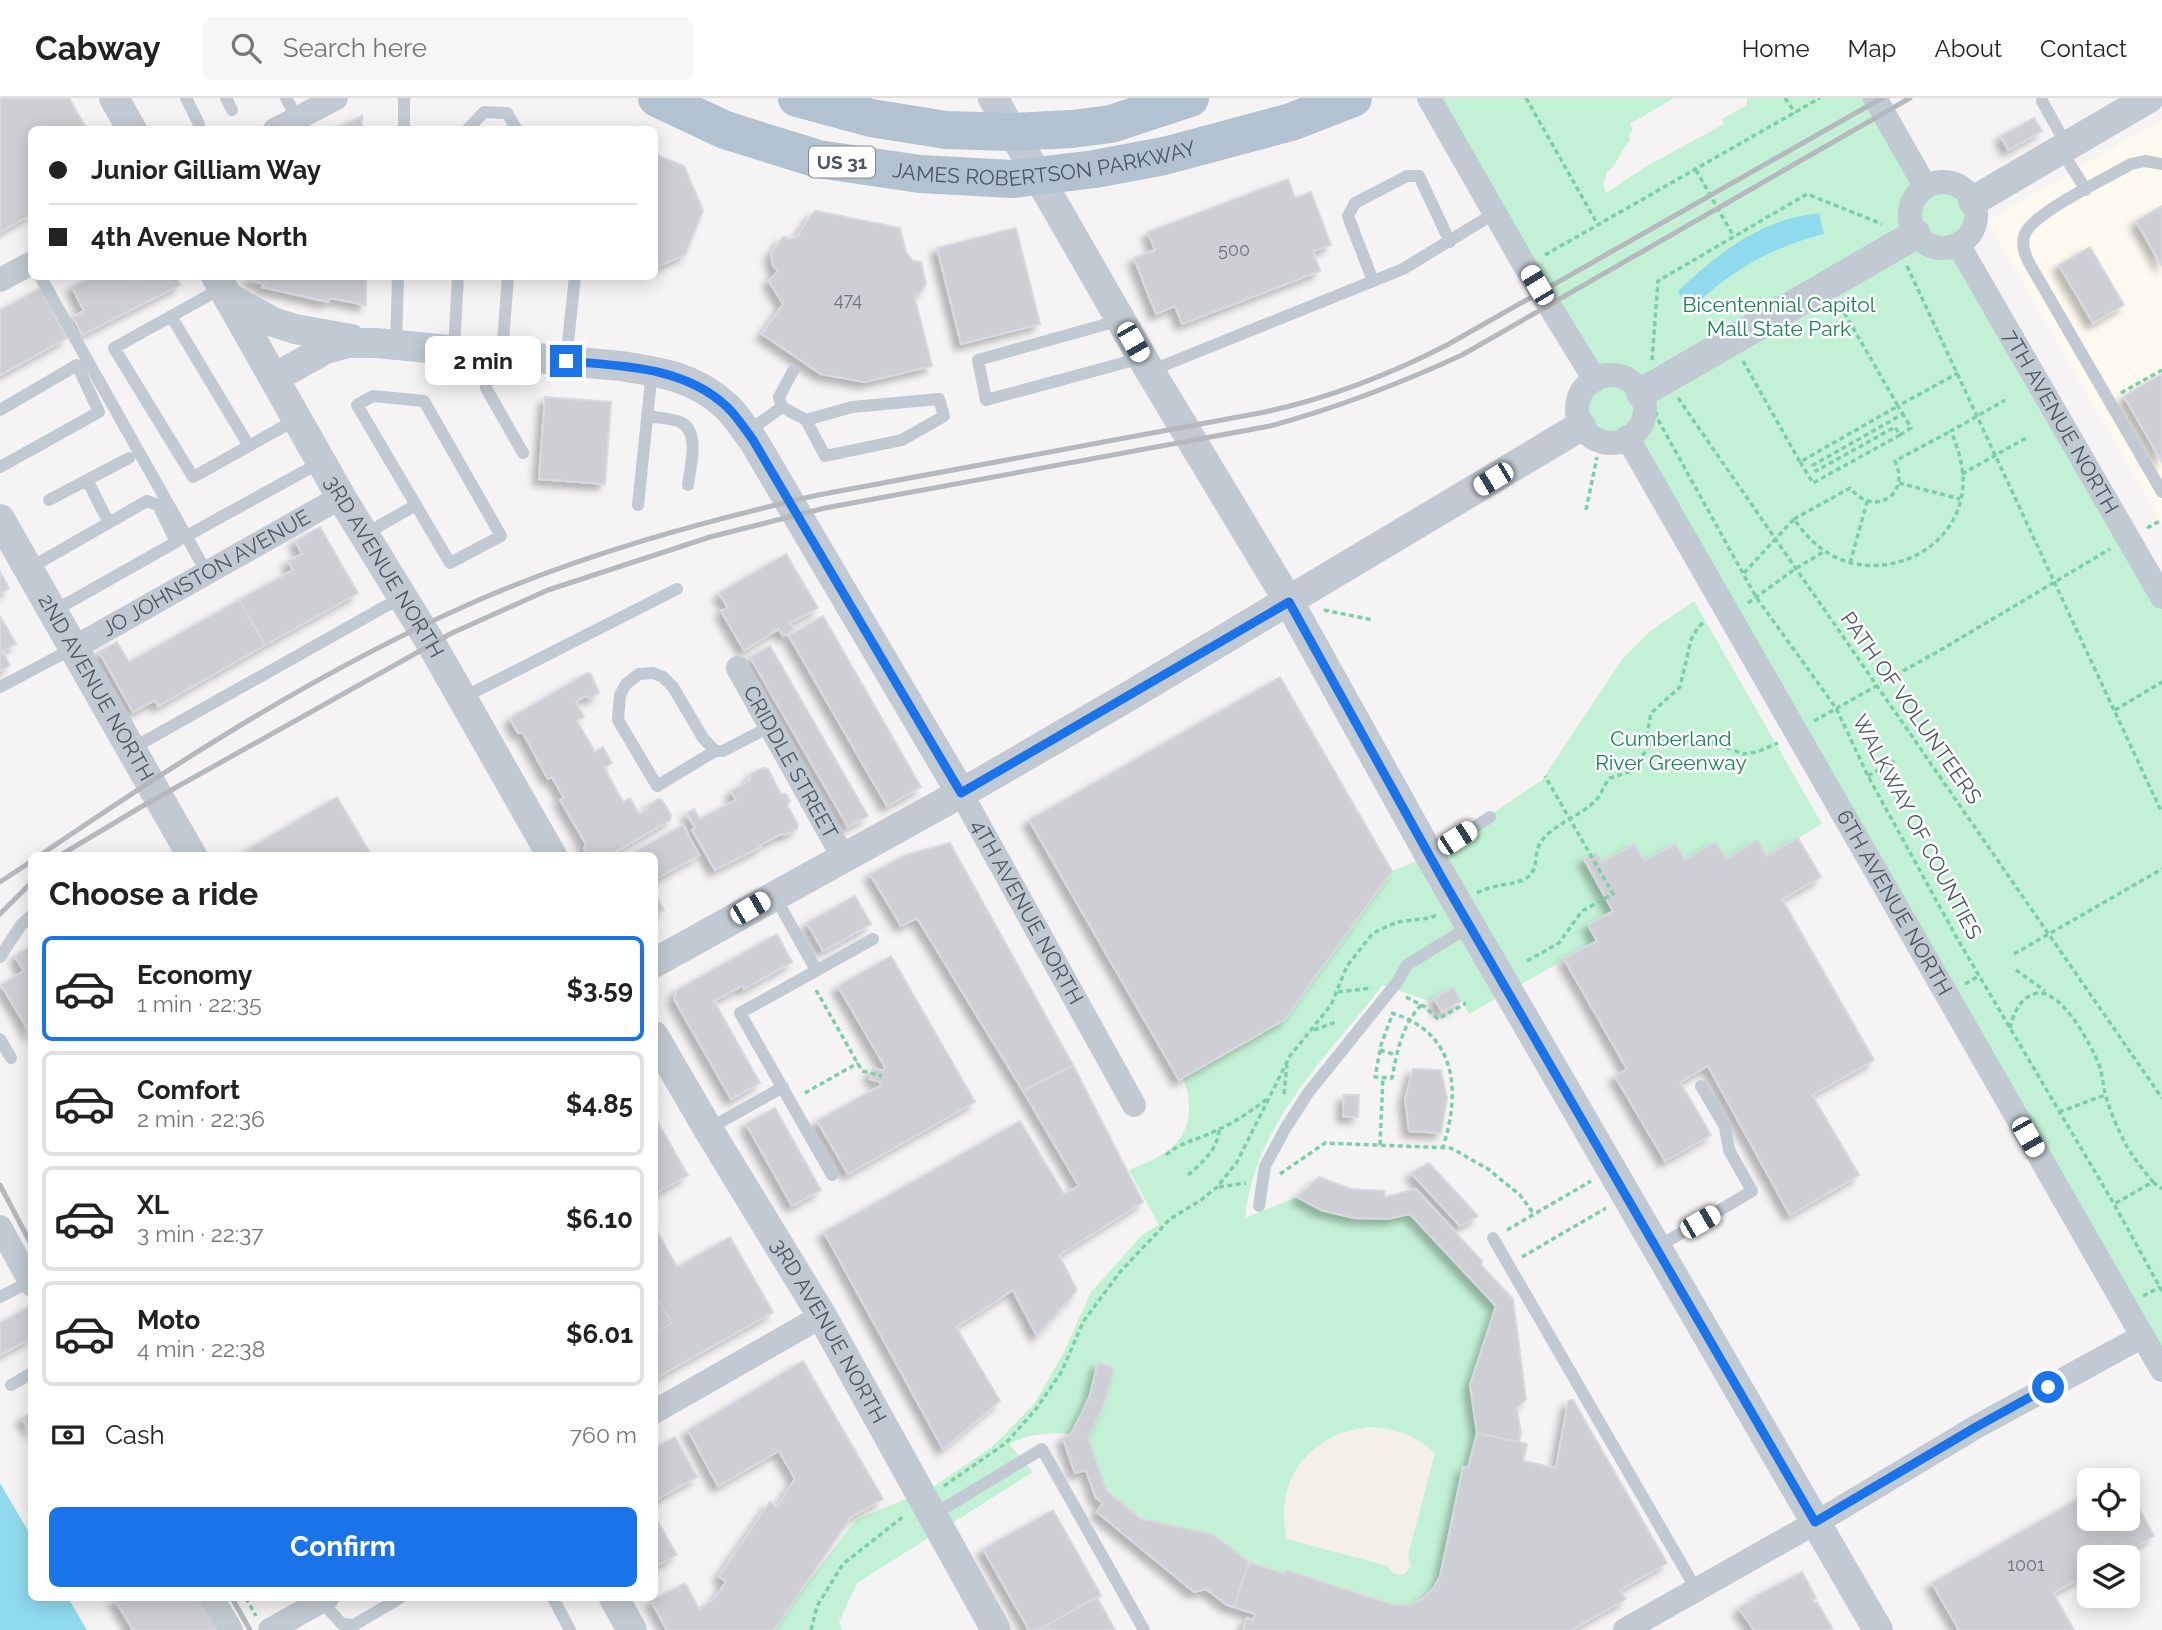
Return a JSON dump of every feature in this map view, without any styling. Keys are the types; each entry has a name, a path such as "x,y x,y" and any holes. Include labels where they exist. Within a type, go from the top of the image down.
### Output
{"main road":[{"name":"JAMES ROBERTSON PARKWAY","path":"657,98 725,130 818,159 920,174 1012,179 1164,156 1291,122 1353,98"},
{"name":"JAMES ROBERTSON PARKWAY","path":"797,98 871,118 946,130 1012,132 1072,130 1111,124 1190,98"}],"street":[{"path":"114,98 130,126"},
{"path":"286,115 336,98"},
{"path":"993,98 1146,364 1289,602 1470,926 1878,1630"},
{"path":"1429,98 1525,266 1595,380"},
{"path":"1875,98 1925,186"},
{"path":"1973,201 2149,98"},
{"path":"1936,182 1954,183 1967,191 1973,201 1976,224 1970,236 1959,246 1931,246 1916,234 1910,219 1911,207 1915,196 1925,186 1936,182"},
{"path":"1661,381 1635,384 1623,377 1606,375 1595,380 1582,391 1578,401 1577,411 1581,426 1589,435 1604,442 1614,442 1627,437 1639,426 1644,402 1661,381 1916,234"},
{"name":"7TH AVENUE NORTH","path":"1959,246 2162,597"},
{"path":"0,280 28,265"},
{"path":"222,287 273,321 295,329 386,344"},
{"name":"3RD AVENUE NORTH","path":"222,287 550,852"},
{"name":"4TH AVENUE NORTH","path":"274,378 326,348 347,343 386,344 652,371 696,383 727,406 747,432 961,793 1134,1105"},
{"path":"658,960 961,793 1289,602 1581,426"},
{"name":"6TH AVENUE NORTH","path":"1627,437 1731,615 1787,737 2162,1370"},
{"name":"JO JOHNSTON AVENUE","path":"72,649 341,496"},
{"name":"2ND AVENUE NORTH","path":"0,519 190,852"},
{"name":"CRIDDLE STREET","path":"738,668 844,857"},
{"name":"3RD AVENUE NORTH","path":"658,1050 822,1316 996,1630"},
{"path":"0,1227 28,1278"},
{"path":"658,1410 822,1316"},
{"path":"1625,1630 1976,1427 2143,1336"},
{"path":"214,1601 231,1630"},
{"path":"270,1630 321,1601"},
{"path":"616,1601 632,1630"}],"lane":[{"path":"186,98 199,124"},
{"path":"404,98 404,126"},
{"path":"2042,101 2086,190"},
{"path":"471,126 484,112 507,113 515,126"},
{"path":"2162,164 2145,161 2131,164 2036,218 2025,235 2023,245 2028,261 2162,492"},
{"path":"1373,281 1348,216 1355,203 1406,176 1419,176 1450,242"},
{"path":"1121,320 978,360 986,400 1146,364 1373,281 1404,269 1495,213"},
{"path":"42,280 181,539"},
{"path":"386,344 397,280"},
{"path":"453,351 458,280"},
{"path":"507,280 496,354 486,388 523,453"},
{"path":"566,361 575,280"},
{"path":"222,287 114,348 192,477 297,419"},
{"path":"172,316 249,446"},
{"path":"0,410 77,365 99,412 1,463"},
{"path":"638,505 652,371"},
{"path":"793,371 779,397 782,407 806,420 825,456 902,440 944,416 939,399 852,407 806,420"},
{"path":"373,396 424,401 501,536 450,563 416,505 357,405 373,396"},
{"path":"747,432 782,407"},
{"path":"647,416 680,422 688,428 692,436 688,485"},
{"path":"49,500 129,458"},
{"path":"51,612 322,462"},
{"path":"87,480 109,523"},
{"path":"27,569 147,501 158,505 206,573"},
{"path":"364,534 416,505"},
{"path":"462,698 677,589"},
{"path":"131,749 403,597"},
{"path":"0,687 72,649"},
{"path":"715,751 703,738 673,687 663,677 653,673 639,674 626,684 620,695 618,720 657,786 715,751 723,751 771,726"},
{"path":"1430,856 1490,817"},
{"path":"774,895 812,973"},
{"path":"0,957 28,919"},
{"path":"1259,1206 1265,1166 1308,1093 1398,981 1407,965 1470,926"},
{"path":"832,1175 740,1013 873,939"},
{"path":"0,1039 11,1058"},
{"path":"1657,1248 1752,1191 1729,1150 1725,1126 1701,1086"},
{"path":"708,1129 783,1087"},
{"path":"1493,1238 1696,1589"},
{"path":"0,1297 28,1284"},
{"path":"11,1385 28,1375"},
{"path":"932,1515 1042,1449 1144,1630"},
{"path":"325,1601 347,1627 395,1601"},
{"path":"554,1601 570,1630"}],"path":[{"path":"1526,98 1598,225"},
{"path":"1786,98 1794,113"},
{"path":"1525,266 1819,98"},
{"path":"1696,170 1734,237"},
{"path":"1661,381 1657,320 1658,281 1807,194 1887,226"},
{"path":"1896,273 1907,266 2162,813"},
{"path":"1742,360 1813,484 1911,428 1840,305"},
{"path":"2109,400 2162,370"},
{"path":"1800,461 1958,373"},
{"name":"PATH OF VOLUNTEERS","path":"1661,381 1677,397 2162,1098"},
{"name":"WALKWAY OF COUNTIES","path":"1661,381 1656,416 1756,597 1836,708 1868,776 1958,940 2114,1204 2161,1289"},
{"path":"1744,573 1794,519 1850,488 1867,502 1887,499 1899,483 1899,470 1895,461 2005,400"},
{"path":"1899,435 1895,427 1816,471 1813,465 1903,414"},
{"path":"1794,519 1805,535 1825,551 1850,563 1890,565 1922,552 1948,528 1960,499 1960,455 1951,431"},
{"path":"1962,474 2026,438"},
{"path":"1586,510 1597,457"},
{"path":"1899,483 1960,499"},
{"path":"1850,563 1867,502"},
{"path":"1787,737 2128,539"},
{"path":"1731,615 1825,551"},
{"path":"1324,610 1373,620"},
{"path":"1649,746 1647,734 1651,713 1679,687 1691,640 1705,621"},
{"path":"2115,710 2162,682"},
{"path":"1868,776 1897,760"},
{"path":"1527,961 1559,943 1582,911 1613,894 1545,776"},
{"path":"2014,954 2162,869"},
{"path":"2016,971 2066,1009 2099,1064 2105,1095 2123,1138 2153,1182 2162,1189"},
{"path":"812,973 862,1071 882,1076"},
{"path":"2010,1028 2014,1013 2028,997 2039,992 2049,995"},
{"path":"1398,1005 1380,1050 1375,1077 1392,1078 1396,1055 1410,1020 1422,1005"},
{"path":"1376,1009 1410,1020 1427,1033 1438,1045 1451,1071 1454,1104 1443,1147"},
{"path":"1312,1030 1338,1021"},
{"path":"1380,1050 1396,1055"},
{"path":"791,1101 858,1063"},
{"path":"1284,1094 1287,1063"},
{"path":"1380,1145 1383,1077"},
{"path":"2059,1112 2105,1095"},
{"path":"1166,1155 1180,1144 1219,1130 1269,1098"},
{"path":"1188,1175 1211,1152 1219,1130"},
{"path":"1276,1177 1325,1143 1443,1147 1457,1150 1489,1169 1520,1195 1534,1214"},
{"path":"1493,1238 1611,1170"},
{"path":"1217,1187 1251,1182"},
{"path":"2114,1204 2153,1182"},
{"path":"1508,1265 1627,1196"},
{"path":"2140,1297 2161,1289"}],"shaded area":[{"path":"2162,119 2162,523 1987,221"}],"green space":[{"name":"Bicentennial Capitol Mall State Park","path":"1429,98 1674,98 1630,124 1633,130 1629,134 1630,141 1606,173 1603,183 1606,193 1645,167 1724,124 1722,119 1747,105 1747,98 1875,98 1936,182 1958,187 1972,200 1976,219 1974,229 1967,239 2162,597 2162,1370 1618,441 1595,438 1581,424 1578,404 1589,383"},
{"name":"Cumberland River Greenway","path":"1694,601 1822,824 1767,856 1757,841 1726,859 1716,842 1685,860 1675,844 1644,861 1633,844 1590,869 1613,911 1588,925 1597,941 1469,1014 1454,987 1429,1001 1383,985 1297,1093 1278,1122 1251,1184 1245,1218 1297,1197 1324,1210 1352,1217 1380,1218 1410,1214 1496,1306 1470,1385 1477,1433 1468,1468 1463,1467 1437,1584 1421,1600 1407,1605 1391,1604 1287,1570 1285,1574 1249,1562 1212,1534 1141,1519 1107,1491 1088,1438 1103,1408 1114,1368 1098,1363 1086,1405 1071,1434 1039,1434 1009,1444 1033,1472 857,1583 839,1622 843,1630 771,1630 857,1519 930,1489 993,1446 1034,1404 1063,1354 1091,1292 1143,1234 1159,1225 1129,1170 1170,1149 1184,1132 1189,1101 1183,1078 1284,1020 1392,871 1430,856 1542,780 1623,658 1649,632"}],"sand":[{"path":"1368,1427 1404,1434 1420,1441 1435,1453 1408,1555 1411,1567 1403,1575 1394,1574 1388,1566 1287,1539 1285,1498 1291,1479 1300,1464 1328,1439 1347,1431"}],"water":[{"path":"1819,213 1824,234 1785,246 1751,263 1719,284 1688,311 1678,291 1726,250 1767,227 1791,218"},
{"path":"0,1483 28,1531 28,1601 70,1601 87,1630 0,1630"}],"building":[{"path":"0,98 69,98 85,126 28,126 28,216 0,232"},
{"path":"362,116 362,126 343,126"},
{"path":"2034,118 2042,131 2008,150 2001,136"},
{"path":"658,156 684,166 703,210 685,255 658,266"},
{"path":"1288,179 1295,198 1311,192 1331,245 1313,251 1320,271 1182,324 1175,306 1156,314 1134,258 1155,250 1148,232"},
{"path":"2162,206 2162,266 2136,221"},
{"path":"816,211 900,228 906,252 913,261 921,262 926,283 922,291 914,295 932,366 865,382 821,374 762,334 783,304 769,281 778,271 773,266 771,254 783,237 797,237"},
{"path":"1016,228 1040,324 961,344 937,248"},
{"path":"2090,247 2124,305 2093,323 2059,265"},
{"path":"85,280 178,280 180,285 82,335 73,317 84,311 72,287"},
{"path":"251,280 366,280 366,305 330,298 328,302 262,287 264,284"},
{"path":"40,288 67,338 0,375 0,310"},
{"path":"2162,374 2162,462 2124,396"},
{"path":"545,397 611,402 605,484 539,479"},
{"path":"320,527 358,593 265,645 239,600 293,570 288,561 302,554 295,541"},
{"path":"786,554 818,608 790,623 794,630 783,636 779,629 744,650 721,611 728,608 719,593"},
{"path":"0,572 9,588 0,593"},
{"path":"239,600 265,645 158,706 155,700 133,712 99,652 117,642 129,662"},
{"path":"0,616 16,644 2,651 10,665 0,671"},
{"path":"823,616 921,787 887,806 789,636"},
{"path":"770,646 868,816 848,827 750,657"},
{"path":"587,673 591,674 599,693 590,698 585,696 576,702 584,717 577,721 595,752 603,747 612,763 604,767 623,802 630,798 639,814 658,799 662,800 671,815 670,820 615,852 586,852 586,844 560,800 564,798 552,777 548,779 523,733 518,733 511,721 512,717"},
{"path":"1280,677 1392,871 1284,1020 1179,1080 1029,820"},
{"path":"763,768 768,769 781,794 786,794 790,801 787,805 798,825 797,829 781,834 715,870 692,830 695,828 687,813 694,809 700,819 736,800 731,791 750,779 751,774"},
{"path":"337,797 370,852 252,852 250,848"},
{"path":"683,825 699,855 658,878 658,852 634,852"},
{"path":"1798,838 1821,877 1782,899 1874,1060 1812,1095 1859,1175 1790,1215 1708,1066 1680,1082 1711,1135 1665,1161 1615,1076 1627,1069 1564,959 1597,941 1588,925 1613,911 1584,859 1596,852 1602,862 1634,844 1644,861 1675,844 1685,860 1716,842 1726,859 1757,840 1767,856"},
{"path":"950,843 1073,1065 1023,1091 917,918 901,926 870,874 906,855"},
{"path":"855,896 871,924 823,951 807,923"},
{"path":"658,899 664,910 658,913"},
{"path":"777,934 792,962 744,989 742,986 714,1001 760,1083 731,1099 674,999 677,990"},
{"path":"28,948 28,1029 1,985 24,971 15,956"},
{"path":"891,956 975,1102 848,1174 817,1121 880,1086 881,1082 870,1079 873,1068 884,1071 885,1067 838,986"},
{"path":"1454,987 1461,1001 1442,1012 1434,998"},
{"path":"1073,1065 1143,1202 1059,1255 1077,1290 1037,1336 1013,1290 956,1327 1000,1401 943,1449 824,1232 1020,1121 1064,1194 1079,1186 1023,1091"},
{"path":"1413,1069 1441,1070 1447,1098 1441,1133 1409,1131 1405,1099"},
{"path":"1344,1095 1359,1095 1358,1117 1343,1116"},
{"path":"775,1108 821,1190 792,1206 746,1124"},
{"path":"658,1123 688,1175 658,1192"},
{"path":"1429,1163 1478,1216 1460,1226 1411,1173"},
{"path":"1319,1177 1351,1189 1384,1191 1385,1197 1416,1189 1513,1299 1526,1399 1517,1408 1521,1434 1519,1442 1477,1433 1470,1385 1496,1306 1410,1214 1387,1219 1354,1218 1321,1210 1297,1197"},
{"path":"658,1233 677,1267 730,1237 773,1312 658,1377 658,1331 672,1323 658,1300"},
{"path":"658,1300 672,1323 658,1331"},
{"path":"28,1307 28,1340 0,1355 0,1323"},
{"path":"803,1361 883,1499 851,1517 774,1630 667,1630 651,1601 658,1601 658,1597 685,1583 699,1609 714,1599 726,1582 719,1576 770,1502 777,1507 795,1479 779,1451 718,1486 688,1430"},
{"path":"1098,1362 1114,1368 1103,1408 1088,1438 1107,1491 1141,1519 1212,1534 1249,1562 1234,1607 1227,1605 1206,1589 1194,1592 1097,1512 1103,1503 1096,1498 1086,1470 1075,1473 1063,1438 1071,1434 1082,1413 1090,1395"},
{"path":"1573,1400 1667,1563 1620,1590 1626,1599 1571,1630 1243,1630 1247,1618 1253,1620 1255,1614 1234,1607 1249,1562 1285,1574 1286,1570 1391,1604 1407,1605 1421,1600 1434,1588 1440,1577 1463,1467 1468,1468 1477,1433 1527,1444 1523,1461 1556,1468 1568,1401"},
{"path":"28,1414 28,1427 22,1418"},
{"path":"675,1437 697,1477 658,1499 658,1446"},
{"path":"2077,1499 2077,1531 2140,1531 2140,1510 2154,1536 2139,1545 2077,1545 2077,1580 2053,1593 2074,1630 1959,1630 1932,1583"},
{"path":"1053,1510 1101,1595 1038,1630 1029,1630 983,1549"},
{"path":"658,1522 677,1555 658,1565"},
{"path":"1802,1572 1816,1598 1812,1600 1817,1602 1833,1630 1754,1630 1739,1608"},
{"path":"1097,1597 1115,1630 1038,1630"},
{"path":"116,1601 210,1601 226,1630 133,1630"}],"railway":[{"path":"45,852 250,719 360,657 474,602 600,554 774,505 1265,412 1358,384 1447,345 1882,98"},
{"path":"66,852 452,633 548,590 710,537 825,508 1270,426 1368,395 1415,376 1462,355 1910,98"},
{"path":"0,882 28,864"},
{"path":"0,914 28,886"},
{"path":"0,1185 28,1238"},
{"path":"234,1601 250,1630"}],"route":[{"path":"566,361 661,372 696,383 727,406 753,440 961,793 1289,602 1443,880 1815,1522 2048,1387"}]}
